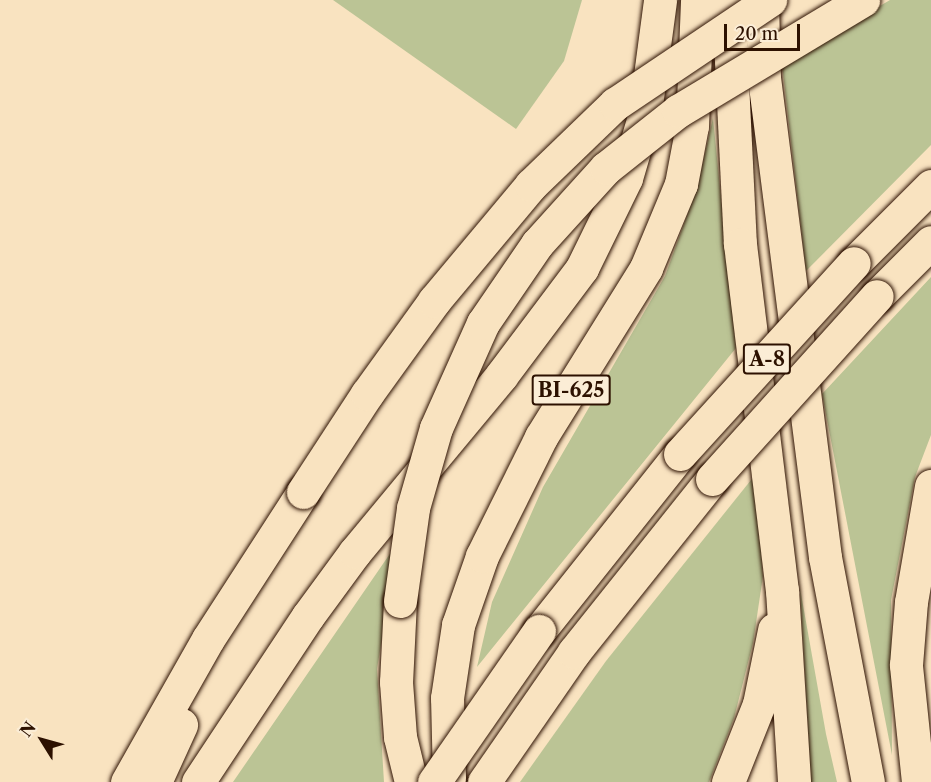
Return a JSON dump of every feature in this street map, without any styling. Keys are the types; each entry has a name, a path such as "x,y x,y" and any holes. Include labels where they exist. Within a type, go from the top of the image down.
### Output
{"main road":[{"path":"198,782 335,580 522,350 582,268 626,178 645,113 660,0"},
{"name":"BI-625","path":"449,782 447,698 458,625 482,556 541,437 646,268 681,184 692,126 697,0"},
{"path":"728,0 740,244 782,590 794,782"},
{"path":"753,0 825,557 868,782"},
{"path":"762,0 765,81"},
{"path":"127,782 208,639 367,394 434,302 531,185 615,104 770,0"},
{"path":"411,782 400,737 396,682 400,601 413,508 436,428 483,323 537,244 606,168 678,111 723,80 863,0"},
{"name":"A-8","path":"434,782 539,631 680,454 854,263 931,186"},
{"name":"A-8","path":"484,782 574,652 712,479 877,296 931,242"},
{"path":"918,782 906,665 911,602 931,486"},
{"path":"155,782 188,710 303,492"},
{"path":"728,782 759,704 782,590"}],"green space":[{"path":"333,0 582,0 564,61 516,129"},
{"path":"890,0 931,0 931,145 806,271 782,64"},
{"path":"713,118 736,348 477,667 492,602 543,487 665,276 697,188"},
{"path":"931,277 931,435 915,477 891,600 892,755 822,394"},
{"path":"755,475 763,576 753,643 734,718 709,782 520,782 606,661"},
{"path":"398,542 377,669 384,782 233,782"},
{"path":"800,588 826,734 837,782 811,782"}]}
